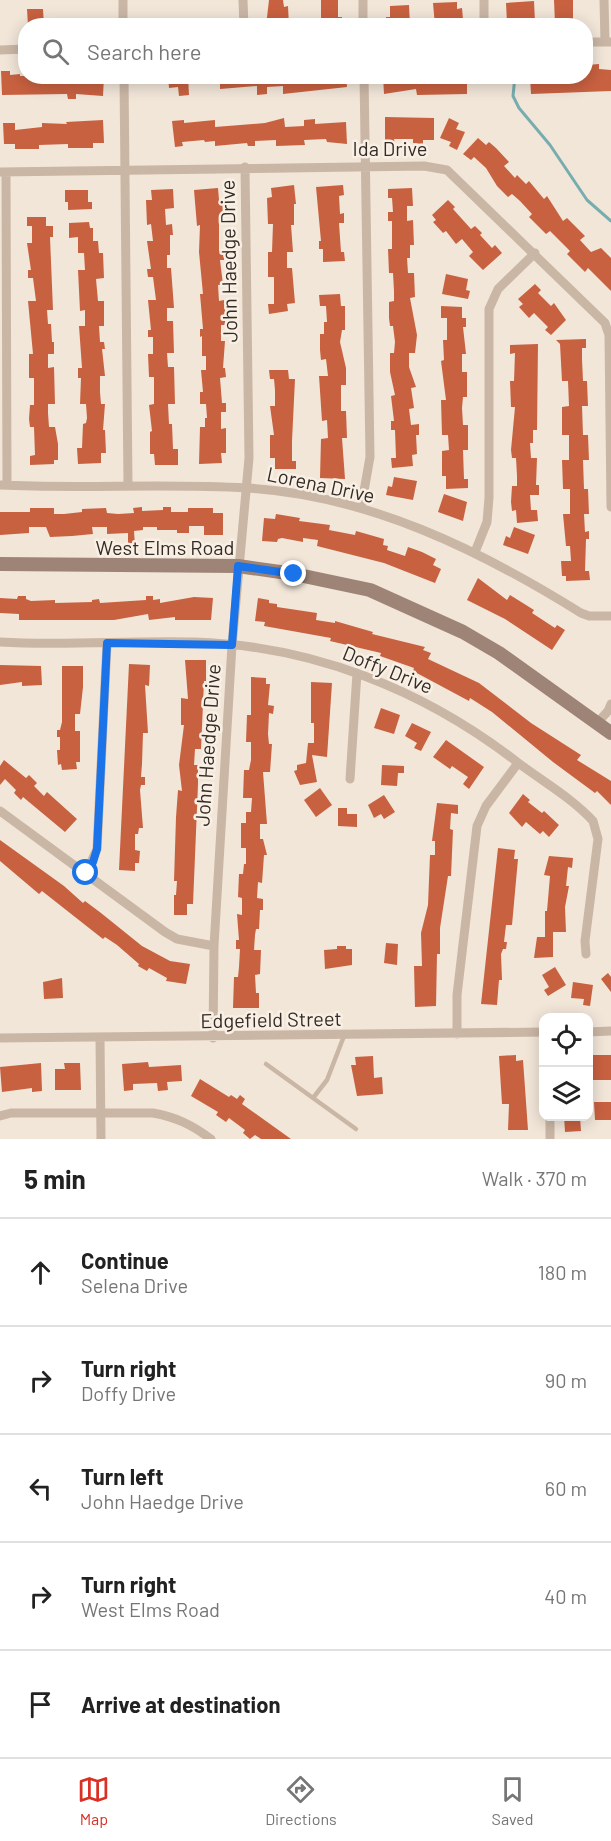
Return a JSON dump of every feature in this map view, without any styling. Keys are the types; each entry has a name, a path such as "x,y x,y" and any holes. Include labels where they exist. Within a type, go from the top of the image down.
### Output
{"main road":[{"name":"West Elms Road","path":"0,564 238,566 370,590 463,632 490,648 611,733"}],"street":[{"path":"123,0 123,18"},
{"path":"243,0 244,18"},
{"path":"363,0 363,18"},
{"path":"484,0 484,18"},
{"path":"604,0 608,42"},
{"path":"0,50 18,50"},
{"path":"124,84 128,485"},
{"path":"361,508 370,457 364,84"},
{"name":"Ida Drive","path":"3,172 365,166 439,166 447,170 598,315 609,334 611,507"},
{"name":"John Haedge Drive","path":"213,1038 214,946 232,645 238,566 248,488 245,167"},
{"path":"3,172 4,485"},
{"path":"475,552 487,522 489,498 489,309 498,289 535,254"},
{"name":"Lorena Drive","path":"4,485 248,488 312,497 361,508 425,531 475,552 525,578 581,613 589,616 611,616"},
{"name":"Doffy Drive","path":"0,642 232,645 298,655 357,673 424,701 464,724 518,763 588,815 597,829 585,941 586,954"},
{"path":"86,873 97,849 107,643"},
{"path":"350,779 357,673"},
{"path":"598,722 611,704"},
{"path":"457,1034 458,995 477,826 486,806 518,763"},
{"path":"0,811 177,939 214,946"},
{"name":"Edgefield Street","path":"0,1038 213,1038 539,1032"},
{"path":"593,1032 611,1032"},
{"path":"100,1037 101,1139"},
{"path":"0,1116 11,1113 153,1113 173,1116 190,1124 211,1139"},
{"path":"550,1121 550,1139"}],"lane":[{"path":"313,1098 327,1080 344,1036"},
{"path":"266,1064 356,1129"}],"building":[{"path":"269,0 283,0 284,7 288,6 289,18 267,18"},
{"path":"321,0 338,0 338,17 342,18 321,18"},
{"path":"554,0 573,0 573,18 555,18"},
{"path":"534,1 535,18 507,18 506,3"},
{"path":"457,2 457,9 462,8 463,18 434,18 433,3"},
{"path":"409,5 410,18 386,18 390,17 390,6"},
{"path":"27,9 43,9 44,18 28,18"},
{"path":"593,64 599,64 599,69 611,70 611,91 531,94 530,84 593,84"},
{"path":"1,71 10,71 10,75 18,74 18,84 104,84 103,96 76,94 76,99 68,99 67,94 2,95"},
{"path":"169,84 188,84 189,95 179,96 178,87 169,88"},
{"path":"220,84 347,84 347,87 283,94 283,86 267,87 267,94 257,95 257,86 220,89"},
{"path":"383,84 467,84 467,94 417,95 416,89 384,94"},
{"path":"385,117 434,118 434,140 423,140 423,144 413,143 413,139 394,139 395,144 385,144"},
{"path":"284,118 285,127 304,126 304,120 315,119 315,124 346,122 347,144 327,142 326,139 304,140 305,145 276,146 276,140 255,141 255,146 248,146 247,143 215,146 215,141 205,142 204,140 182,142 183,146 175,147 172,121 184,120 184,123 215,120 215,127 265,123"},
{"path":"449,118 459,123 456,129 465,132 457,150 449,146 451,142 440,138"},
{"path":"103,120 104,143 93,143 93,148 68,148 68,144 39,145 39,149 15,149 15,144 4,144 3,123 15,123 15,130 42,127 42,123 67,124 66,122"},
{"path":"478,138 486,145 489,142 509,162 504,166 515,178 517,175 526,184 529,181 544,199 547,196 563,221 567,218 585,236 580,240 591,252 601,248 611,258 611,291 588,268 585,272 567,254 570,251 550,231 546,234 529,217 532,214 520,201 512,194 508,197 497,186 486,168 474,157 471,160 463,154"},
{"path":"294,185 296,204 294,204 294,225 291,225 293,252 287,252 287,268 292,268 295,303 287,304 288,311 269,314 268,304 274,304 274,277 268,277 268,252 272,252 273,224 268,224 267,198 272,197 271,188"},
{"path":"343,185 344,195 339,196 340,214 344,213 344,223 339,223 341,252 344,252 345,261 323,262 323,249 319,249 319,241 321,241 316,187"},
{"path":"218,188 219,200 223,200 224,208 223,224 219,224 219,251 224,251 224,260 220,260 223,285 218,285 219,301 224,300 225,306 225,325 221,325 221,341 225,341 223,368 225,368 226,377 220,378 222,403 226,403 226,412 221,412 221,429 226,428 226,453 221,453 222,463 199,464 200,427 205,427 205,418 207,418 206,404 200,404 200,392 203,392 201,370 206,370 206,356 202,356 202,336 200,337 200,329 203,329 200,294 203,294 199,252 200,225 197,226 194,190"},
{"path":"412,188 413,206 407,206 407,221 413,220 414,245 410,245 410,258 407,258 408,273 414,273 415,297 410,298 417,335 415,353 409,353 409,367 416,387 411,388 414,408 409,409 411,425 419,424 419,435 416,435 417,454 412,455 413,466 392,468 391,458 396,458 395,430 391,430 391,421 394,421 391,396 395,395 390,372 390,353 394,353 395,342 393,326 390,326 389,318 389,302 394,301 394,291 393,273 389,273 388,249 392,249 392,221 388,221 388,212 393,212 392,198 388,198 388,189"},
{"path":"173,189 174,208 165,209 166,225 172,224 173,235 170,235 170,255 167,255 167,268 171,268 174,308 167,308 167,321 173,321 174,353 167,353 168,367 174,367 175,404 168,404 173,449 178,449 178,465 155,465 154,454 150,454 150,432 152,431 149,405 154,404 154,377 149,377 148,354 153,354 153,337 148,337 148,330 151,330 148,300 156,300 153,277 148,277 147,269 151,269 147,241 153,241 151,224 147,225 146,200 152,200 151,190"},
{"path":"65,190 88,190 88,202 92,202 92,209 68,210"},
{"path":"448,200 471,229 475,226 492,248 495,245 502,253 483,270 469,256 473,252 462,239 456,244 446,231 443,233 433,222 436,220 432,215"},
{"path":"27,217 46,217 46,226 53,226 53,237 50,237 53,310 47,310 48,324 51,324 52,342 54,342 54,354 48,354 48,368 54,367 55,404 48,404 48,413 49,427 55,427 58,444 58,460 54,460 54,464 30,465 30,456 35,455 34,427 30,427 29,419 30,405 34,405 34,378 29,378 29,354 33,354 28,301 36,301 33,278 28,278 28,270 31,270 27,243 32,243 32,226 27,226"},
{"path":"89,222 90,228 93,228 93,241 98,241 99,253 103,253 104,278 96,279 98,301 104,301 104,326 99,326 100,342 104,342 105,349 102,349 105,376 100,376 100,392 101,404 105,404 103,430 105,430 106,453 101,453 101,463 78,464 77,448 82,448 83,424 86,423 87,418 86,404 80,404 81,378 78,378 78,368 82,368 79,326 85,326 85,310 80,311 78,270 85,270 84,253 78,253 78,237 69,238 69,223"},
{"path":"446,274 468,279 466,290 470,291 468,299 442,294"},
{"path":"535,284 541,290 538,293 551,306 554,303 566,320 551,335 545,330 548,327 534,313 529,318 519,307 523,304 518,299"},
{"path":"340,294 341,306 345,306 345,330 342,330 340,342 346,368 346,385 341,385 341,411 346,411 347,438 342,438 345,479 320,478 321,439 328,438 327,420 322,421 319,376 328,376 326,359 321,360 320,350 320,334 324,334 324,322 327,322 326,306 320,306 319,295"},
{"path":"441,306 462,307 462,318 466,318 466,327 463,327 466,354 462,354 462,372 467,372 467,397 463,397 462,408 463,425 468,425 468,450 463,450 464,479 468,479 468,488 446,489 446,476 442,476 442,451 449,450 448,435 442,435 441,400 446,400 441,361 444,360 443,340 447,340 447,318 441,318"},
{"path":"586,339 586,348 582,348 582,359 583,381 587,381 588,406 582,406 583,435 588,435 589,460 583,460 584,489 588,489 589,514 584,514 585,532 589,531 589,539 586,539 585,571 589,571 590,580 566,581 566,576 562,576 561,561 571,561 570,546 566,546 563,514 570,514 570,489 563,489 562,460 569,460 569,435 562,435 562,407 569,406 568,381 562,381 560,344 556,340"},
{"path":"538,344 537,430 533,430 533,443 530,443 531,458 537,458 536,485 539,485 539,495 530,495 531,510 537,510 538,521 517,523 516,510 512,511 511,502 512,486 517,486 517,476 516,458 512,458 511,450 515,407 511,407 510,381 514,381 515,353 510,354 510,345"},
{"path":"269,370 288,370 289,379 295,379 292,461 296,461 296,469 275,469 275,458 270,458 270,435 274,435 270,406 275,406 275,390 274,379 270,379"},
{"path":"394,477 417,481 413,500 386,495 388,486 392,487"},
{"path":"444,494 467,502 463,521 438,512"},
{"path":"142,507 142,511 163,510 163,507 171,507 171,512 188,512 188,508 213,508 213,513 223,513 223,535 204,535 204,526 189,526 189,533 177,533 177,530 157,530 157,527 143,527 143,530 134,531 135,546 128,546 128,533 107,534 107,527 92,527 93,534 72,536 50,537 46,527 29,527 29,533 0,535 0,512 30,512 30,508 54,508 54,514 64,514 82,512 82,509 106,508 107,513 118,514 134,513 133,508"},
{"path":"276,514 300,518 299,521 330,525 329,530 355,535 356,531 384,539 383,545 388,546 387,550 405,556 408,547 436,559 433,565 441,569 435,583 384,563 317,546 318,540 303,538 303,542 282,538 277,542 262,541 264,518 275,519"},
{"path":"514,527 535,535 528,554 503,545 506,536 510,538"},
{"path":"478,578 507,600 510,595 534,610 532,613 555,628 557,625 565,630 552,650 505,619 467,600"},
{"path":"18,596 26,596 26,599 31,601 55,600 55,603 92,602 92,600 99,599 100,603 146,600 146,596 153,596 153,600 160,599 160,603 194,597 213,598 211,620 175,620 175,617 149,620 148,614 114,620 19,620 19,614 0,613 0,598 17,599"},
{"path":"258,598 269,600 269,603 277,604 277,607 317,613 316,620 335,623 335,621 373,632 372,634 425,647 423,650 431,653 428,659 479,683 531,723 581,755 577,760 611,781 611,805 597,791 595,793 553,762 492,712 470,698 469,701 413,671 414,668 380,656 381,653 330,641 331,638 264,626 265,622 255,621"},
{"path":"185,660 206,660 206,681 204,681 201,749 195,749 194,765 198,765 198,784 193,904 187,904 187,915 174,915 177,881 174,881 176,817 178,790 182,791 179,765 184,725 181,725 181,698 188,699"},
{"path":"129,664 150,665 149,686 145,685 148,733 143,733 141,777 145,777 145,785 141,785 140,790 143,828 139,828 138,834 135,834 135,850 140,851 139,863 135,863 135,871 119,870"},
{"path":"0,665 41,666 42,685 22,686 22,682 0,685"},
{"path":"62,666 83,666 80,714 75,714 75,731 80,731 80,762 76,762 77,769 62,770 61,764 58,765 57,750 60,750 60,737 57,737 57,730 60,730 62,722"},
{"path":"251,677 266,678 266,684 270,684 268,705 274,706 273,714 269,713 268,734 269,744 272,744 270,772 263,772 267,824 260,824 260,839 263,839 267,855 264,855 262,883 258,882 257,898 263,899 263,910 260,910 259,929 256,929 254,950 261,950 260,974 255,975 256,993 259,993 259,1008 233,1008 234,977 238,977 240,949 236,949 236,940 239,940 237,914 242,915 242,898 238,897 239,874 243,874 244,864 246,864 246,848 241,848 241,823 246,823 246,812 251,812 252,798 243,798 244,770 249,770 251,760 251,742 246,742 247,715 251,715"},
{"path":"311,682 332,683 327,757 312,755 317,782 300,785 294,771 297,770 297,765 306,763 308,743 314,743 314,723 311,723"},
{"path":"381,708 400,715 394,734 374,728"},
{"path":"412,723 431,732 421,751 414,748 417,743 405,736"},
{"path":"446,740 484,767 469,789 463,784 468,777 452,766 450,769 433,757"},
{"path":"4,760 26,778 29,775 37,783 34,786 44,796 47,792 77,819 65,832 23,797 21,800 14,793 16,790 5,779 0,785 0,766"},
{"path":"382,765 404,766 404,773 398,773 397,786 381,785"},
{"path":"320,788 332,805 316,817 304,800"},
{"path":"523,794 530,800 528,802 542,813 544,811 559,825 549,837 543,831 540,834 526,822 522,827 509,813"},
{"path":"384,795 395,812 384,819 381,814 374,818 368,805"},
{"path":"437,803 458,805 458,814 451,813 450,829 453,830 451,876 448,876 440,928 440,954 437,954 436,1006 415,1007 414,966 422,966 421,933 428,905 430,855 435,855 435,841 432,841"},
{"path":"338,808 347,808 347,814 357,814 357,827 338,826"},
{"path":"0,840 64,886 83,903 85,901 142,946 170,961 190,964 186,984 166,981 167,978 149,968 147,971 138,966 139,964 117,945 105,937 103,939 42,891 39,894 0,861"},
{"path":"498,848 515,850 514,859 518,859 512,925 506,925 504,942 507,942 506,949 503,949 501,954 502,980 499,980 497,1005 481,1004"},
{"path":"549,856 573,858 572,868 568,867 566,886 569,886 565,907 566,932 553,932 553,957 534,958 537,937 545,937 545,911 547,911 550,876 544,875"},
{"path":"386,943 398,944 397,965 384,963"},
{"path":"337,946 352,949 352,965 325,969 324,950 337,949"},
{"path":"555,967 566,985 548,996 544,990 549,987 542,975"},
{"path":"608,973 611,977 611,992 601,979"},
{"path":"62,978 63,998 44,999 43,982"},
{"path":"573,982 593,985 590,1006 583,1005 584,999 571,998"},
{"path":"516,1055 516,1061 523,1060 528,1130 508,1130 509,1104 502,1104 499,1056"},
{"path":"593,1055 611,1055 611,1080 593,1080"},
{"path":"373,1056 374,1078 382,1077 383,1094 357,1096 351,1065 356,1065 355,1057"},
{"path":"148,1062 149,1067 181,1065 182,1081 167,1082 168,1090 158,1091 157,1083 133,1084 133,1090 124,1091 122,1064"},
{"path":"41,1063 42,1091 32,1092 32,1088 2,1092 0,1067"},
{"path":"64,1063 80,1063 81,1090 55,1090 55,1069 65,1069"},
{"path":"200,1079 229,1097 231,1095 237,1099 240,1095 245,1099 242,1104 291,1139 261,1139 255,1135 250,1139 243,1133 245,1130 229,1118 226,1122 216,1115 218,1112 191,1096"},
{"path":"594,1102 611,1102 611,1120 595,1120"},
{"path":"564,1121 580,1121 581,1131 565,1132"}],"waterway":[{"path":"514,84 513,96 519,108 550,145 587,200 611,221"}],"route":[{"path":"86,873 97,849 99,830 107,643 196,642 232,645 238,566 294,574"}]}
